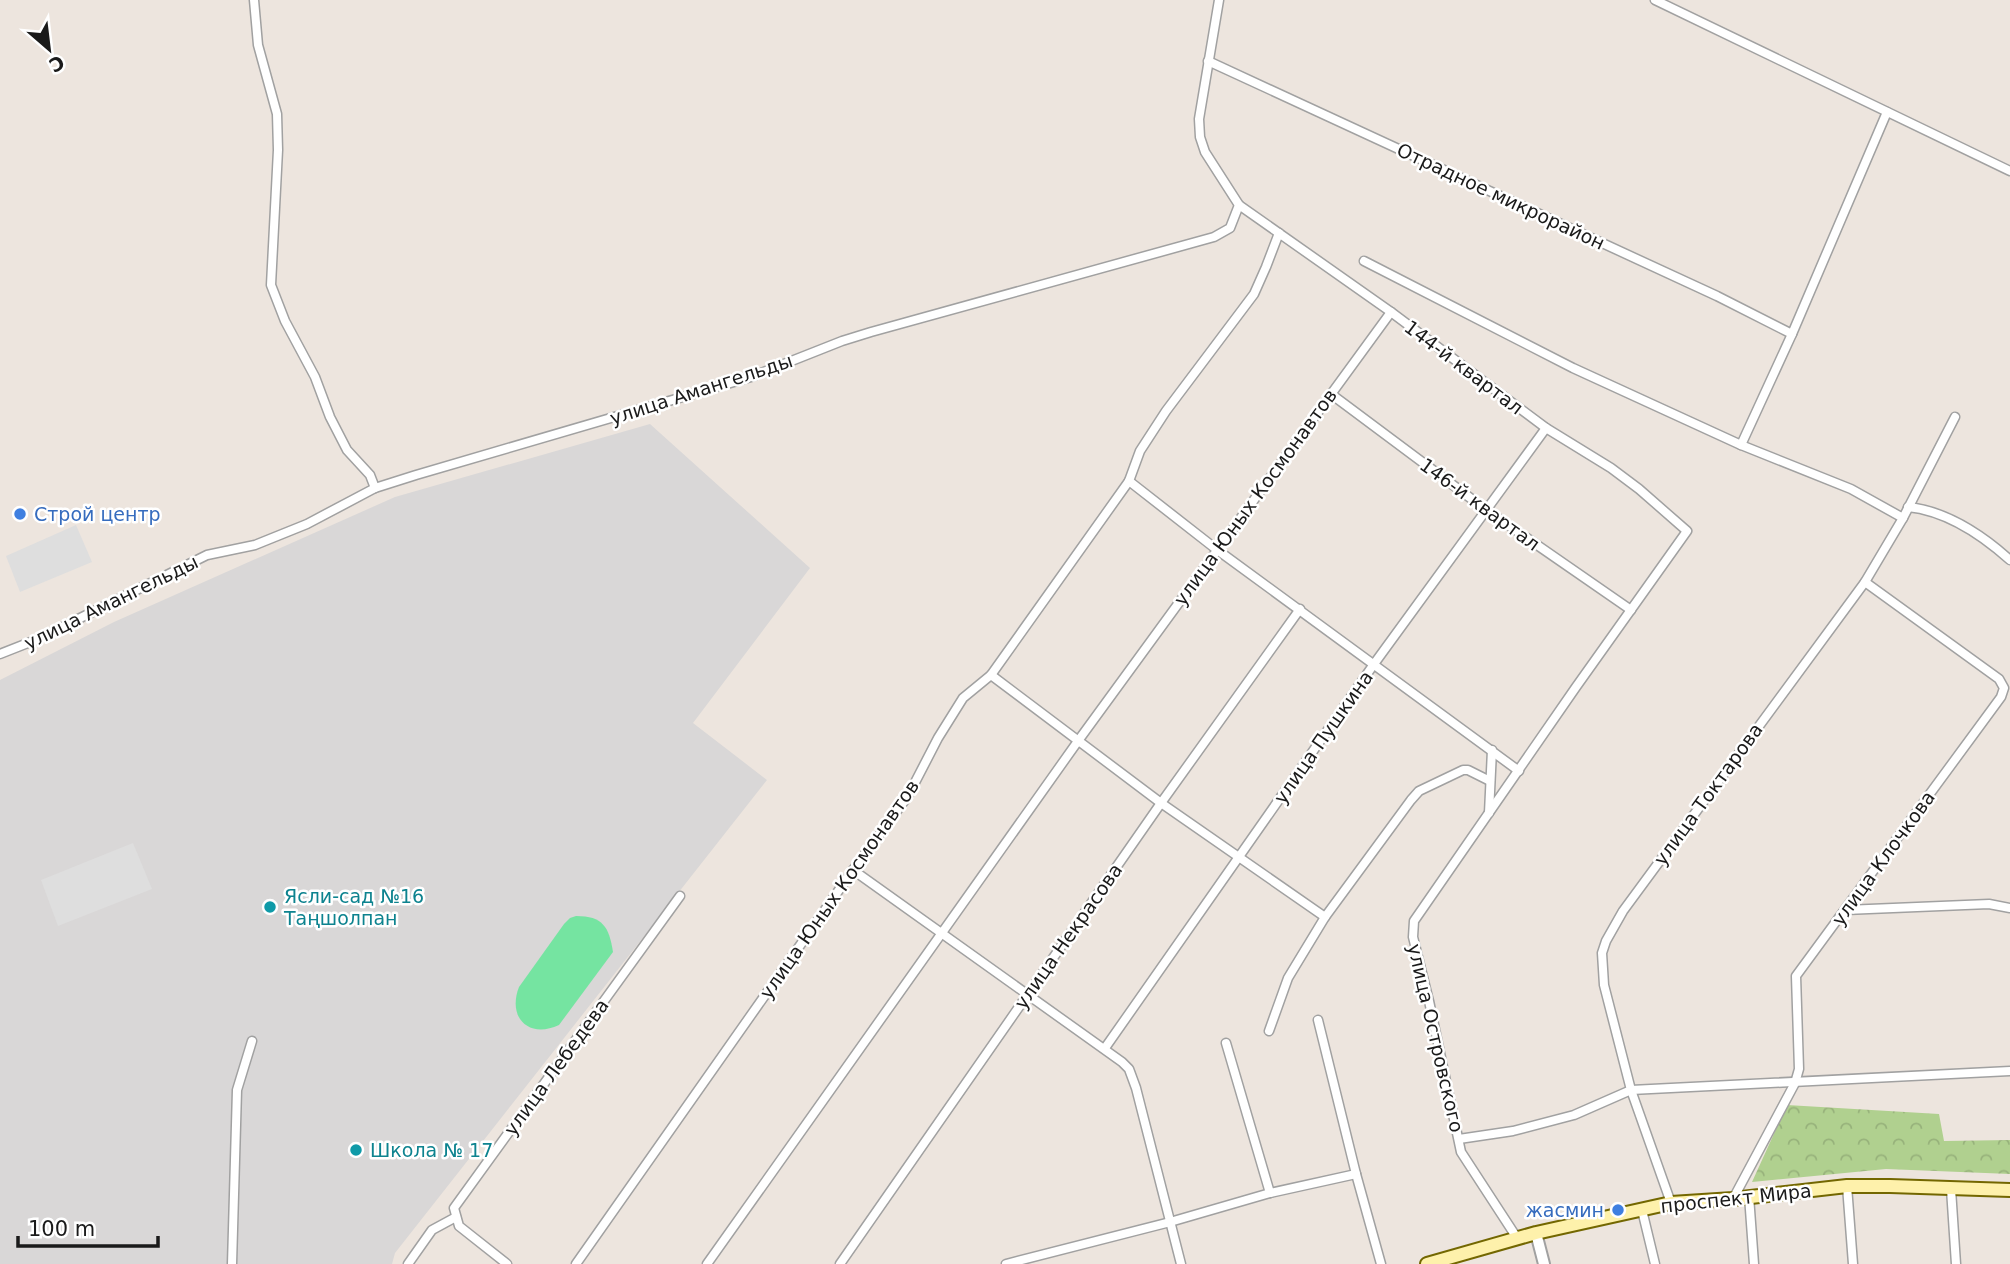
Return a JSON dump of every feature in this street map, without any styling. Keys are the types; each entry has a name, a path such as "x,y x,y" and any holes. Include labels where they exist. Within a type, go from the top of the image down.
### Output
{"main road":[{"name":"проспект Мира","path":"1427,1264 1536,1233 1671,1203 1847,1186 2010,1191"}],"street":[{"path":"254,0 258,45 277,114 278,150 271,285 285,321 315,377 330,417 347,450 370,475 375,488"},
{"path":"1219,0 1199,119 1200,137 1205,152 1239,205"},
{"path":"1655,0 2010,171"},
{"name":"Отрадное микрорайон","path":"1208,61 1717,296 1792,334"},
{"path":"1741,445 1792,334 1887,112"},
{"name":"улица Амангельды","path":"0,654 43,636 207,555 255,545 307,524 375,488 751,377 871,332 1214,237 1230,228 1239,205"},
{"name":"144-й квартал","path":"1239,205 1391,312 1546,428 1611,468 1688,531"},
{"name":"улица Юных Космонавтов","path":"576,1264 908,796 937,738 963,698 991,674 1129,481 1140,451 1166,411 1254,294 1279,233"},
{"path":"1364,261 1573,368 1741,445 1851,489 1903,518"},
{"name":"улица Юных Космонавтов","path":"708,1264 1078,741 1391,312"},
{"name":"146-й квартал","path":"1331,394 1485,509 1631,610"},
{"name":"улица Токтарова","path":"1671,1203 1631,1090 1604,985 1602,953 1606,941 1623,911 1865,582 1903,518 1955,417"},
{"name":"улица Пушкина","path":"1105,1048 1374,664 1546,428"},
{"path":"1129,481 1216,549 1519,771"},
{"path":"1908,507 1938,513 1986,539 2010,560"},
{"name":"улица Островского","path":"1517,1238 1461,1152 1413,937 1414,921 1688,531"},
{"name":"улица Клочкова","path":"1734,1199 1795,1083 1799,1069 1796,976 2001,697 2004,688 1999,678 1865,582"},
{"name":"улица Некрасова","path":"840,1264 1161,803 1300,609"},
{"path":"991,674 1161,803 1325,917"},
{"path":"1489,814 1492,750"},
{"path":"1269,1031 1288,978 1325,917 1411,800 1419,792 1463,770 1490,781"},
{"path":"853,870 1105,1048 1129,1069 1181,1264"},
{"name":"улица Лебедева","path":"456,1217 454,1208 680,896"},
{"path":"1845,910 1989,904 2010,908"},
{"path":"1318,1020 1381,1264"},
{"path":"232,1264 237,1090 252,1041"},
{"path":"1226,1043 1270,1193"},
{"path":"1459,1139 1513,1132 1574,1115 1631,1090 2010,1071"},
{"path":"1006,1264 1270,1193 1356,1174"},
{"path":"1847,1186 1853,1264"},
{"path":"1951,1189 1956,1264"},
{"path":"1749,1196 1754,1264"},
{"path":"1642,1210 1655,1264"},
{"path":"408,1264 432,1230 456,1217 465,1232 507,1264"},
{"path":"1536,1233 1544,1264"}],"shaded area":[{"path":"650,424 810,568 693,723 767,780 395,1253 392,1264 0,1264 0,680 114,622 395,497"},
{"path":"76,525 92,562 20,592 6,556"},
{"path":"133,843 152,889 58,926 41,880"}],"green space":[{"path":"576,916 599,921 607,930 613,952 559,1025 548,1029 530,1027 518,1016 516,998 519,987 564,924"},
{"path":"1787,1105 1939,1114 1944,1141 2010,1140 2010,1174 1886,1169 1752,1182"}],"place":[{"name":"Строй центр","path":"20,514"},
{"name":"Ясли-сад №16 Таңшолпан","path":"270,907"},
{"name":"Школа № 17","path":"356,1150"},
{"name":"жасмин","path":"1618,1210"}]}
